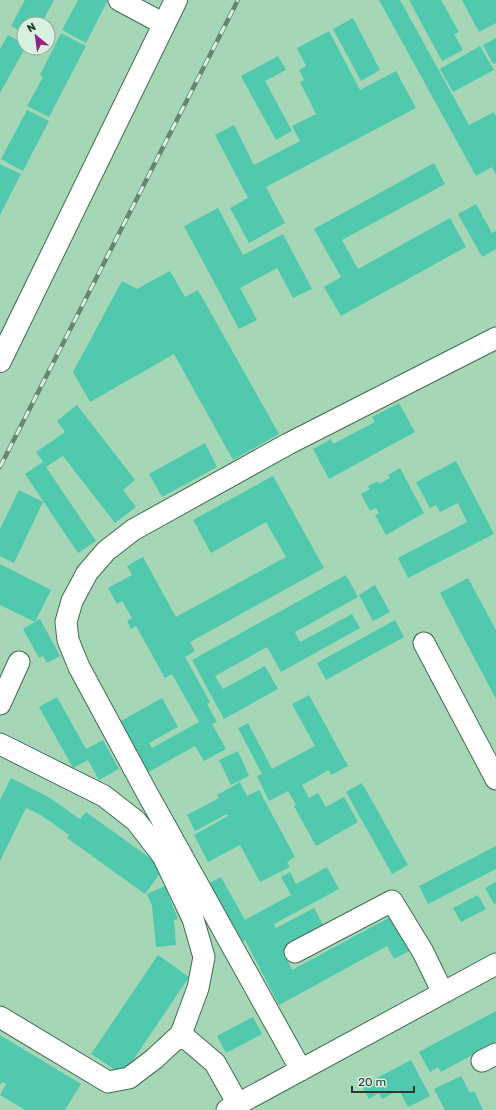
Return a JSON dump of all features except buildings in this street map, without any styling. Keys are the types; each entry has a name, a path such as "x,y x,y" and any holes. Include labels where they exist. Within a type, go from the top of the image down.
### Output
{"main road":[{"path":"0,361 176,0"}],"street":[{"path":"118,0 164,24"},
{"path":"301,1070 147,793 79,667 68,640 66,622 72,601 87,573 106,551 133,530 288,444 496,338"},
{"path":"424,643 496,779"},
{"path":"0,704 19,662"},
{"path":"0,744 104,796 136,821 163,856 193,919 204,957 198,988 181,1034 154,1059 129,1078 108,1082 0,1017"},
{"path":"296,952 392,901 423,952 443,993"},
{"path":"181,1034 215,1063 232,1107 496,964"}],"railway":[{"path":"0,467 238,0"}]}
